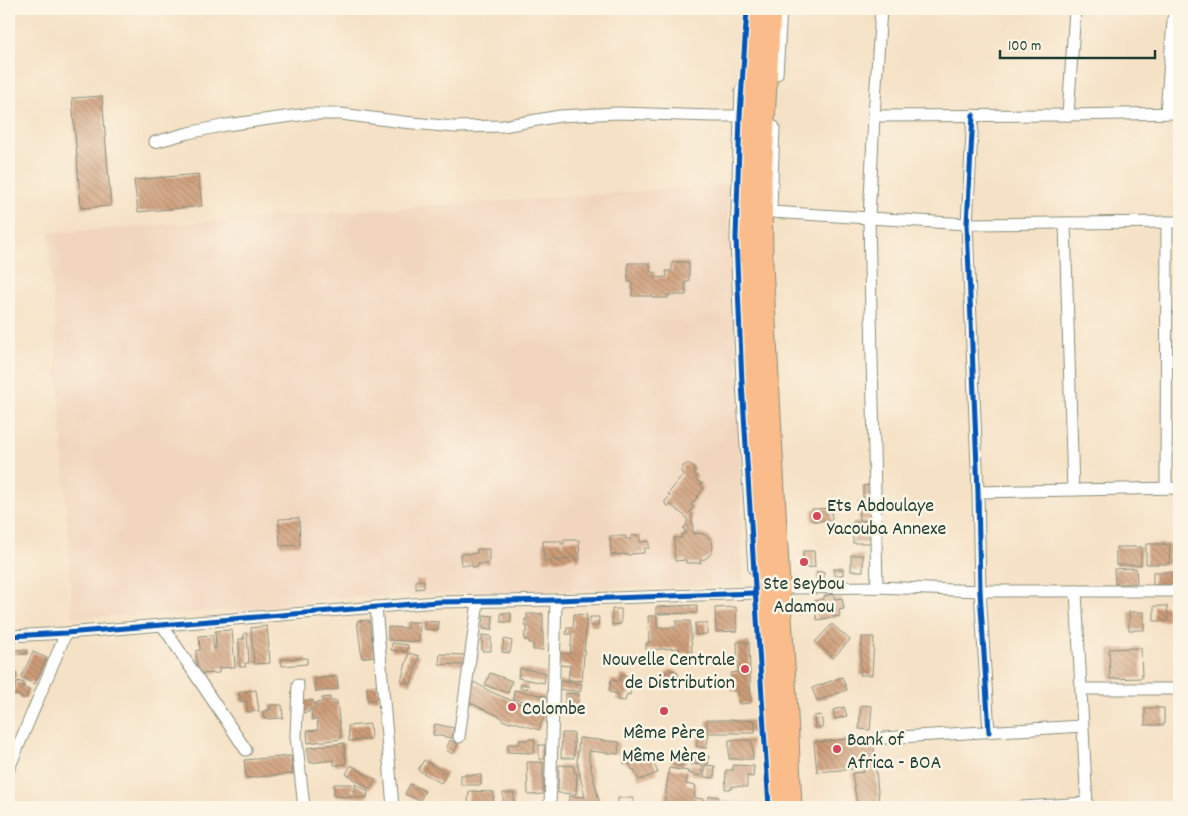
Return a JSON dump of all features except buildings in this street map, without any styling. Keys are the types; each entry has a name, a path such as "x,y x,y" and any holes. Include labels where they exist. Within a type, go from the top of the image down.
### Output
{"highway":[{"path":"756,9 750,100 747,238 753,392 778,807"},
{"path":"771,9 762,178 763,265 792,807"}],"street":[{"path":"747,9 740,116 736,238 742,383 769,807"},
{"path":"781,9 775,103 771,240 800,807"},
{"path":"878,587 869,218 881,9"},
{"path":"1068,115 1075,9"},
{"path":"1166,113 1176,10"},
{"path":"155,142 226,125 307,114 341,114 454,127 503,126 560,116 618,113 740,116"},
{"path":"874,116 1179,113"},
{"path":"973,115 967,224 978,492 980,591 989,732"},
{"path":"771,212 967,224 1179,222"},
{"path":"1166,488 1167,222"},
{"path":"1065,223 1073,490"},
{"path":"978,492 1179,488"},
{"path":"788,588 878,587 980,591 1179,591"},
{"path":"1022,807 1087,805 1076,591"},
{"path":"9,636 66,633 437,602 755,594"},
{"path":"550,807 556,600"},
{"path":"459,737 478,602"},
{"path":"376,608 393,807"},
{"path":"162,625 246,750"},
{"path":"9,768 66,633"},
{"path":"298,685 296,736 304,807"},
{"path":"1081,689 1179,690"},
{"path":"883,738 1083,726"}],"shaded area":[{"path":"727,185 738,384 743,584 315,599 308,600 308,607 73,618 49,233"}],"cycle path":[{"path":"747,9 740,116 736,238 742,383 769,807"},
{"path":"973,115 967,224 978,492 980,591 989,732"},
{"path":"9,636 66,633 437,602 755,593"}],"place":[{"name":"Ets Abdoulaye Yacouba Annexe","path":"817,516"},
{"name":"Ste Seybou Adamou","path":"804,562"},
{"name":"Nouvelle Centrale de Distribution","path":"745,669"},
{"name":"Colombe","path":"512,707"},
{"name":"Même Père Même Mère","path":"664,711"},
{"name":"Bank of Africa - BOA","path":"837,749"}]}
